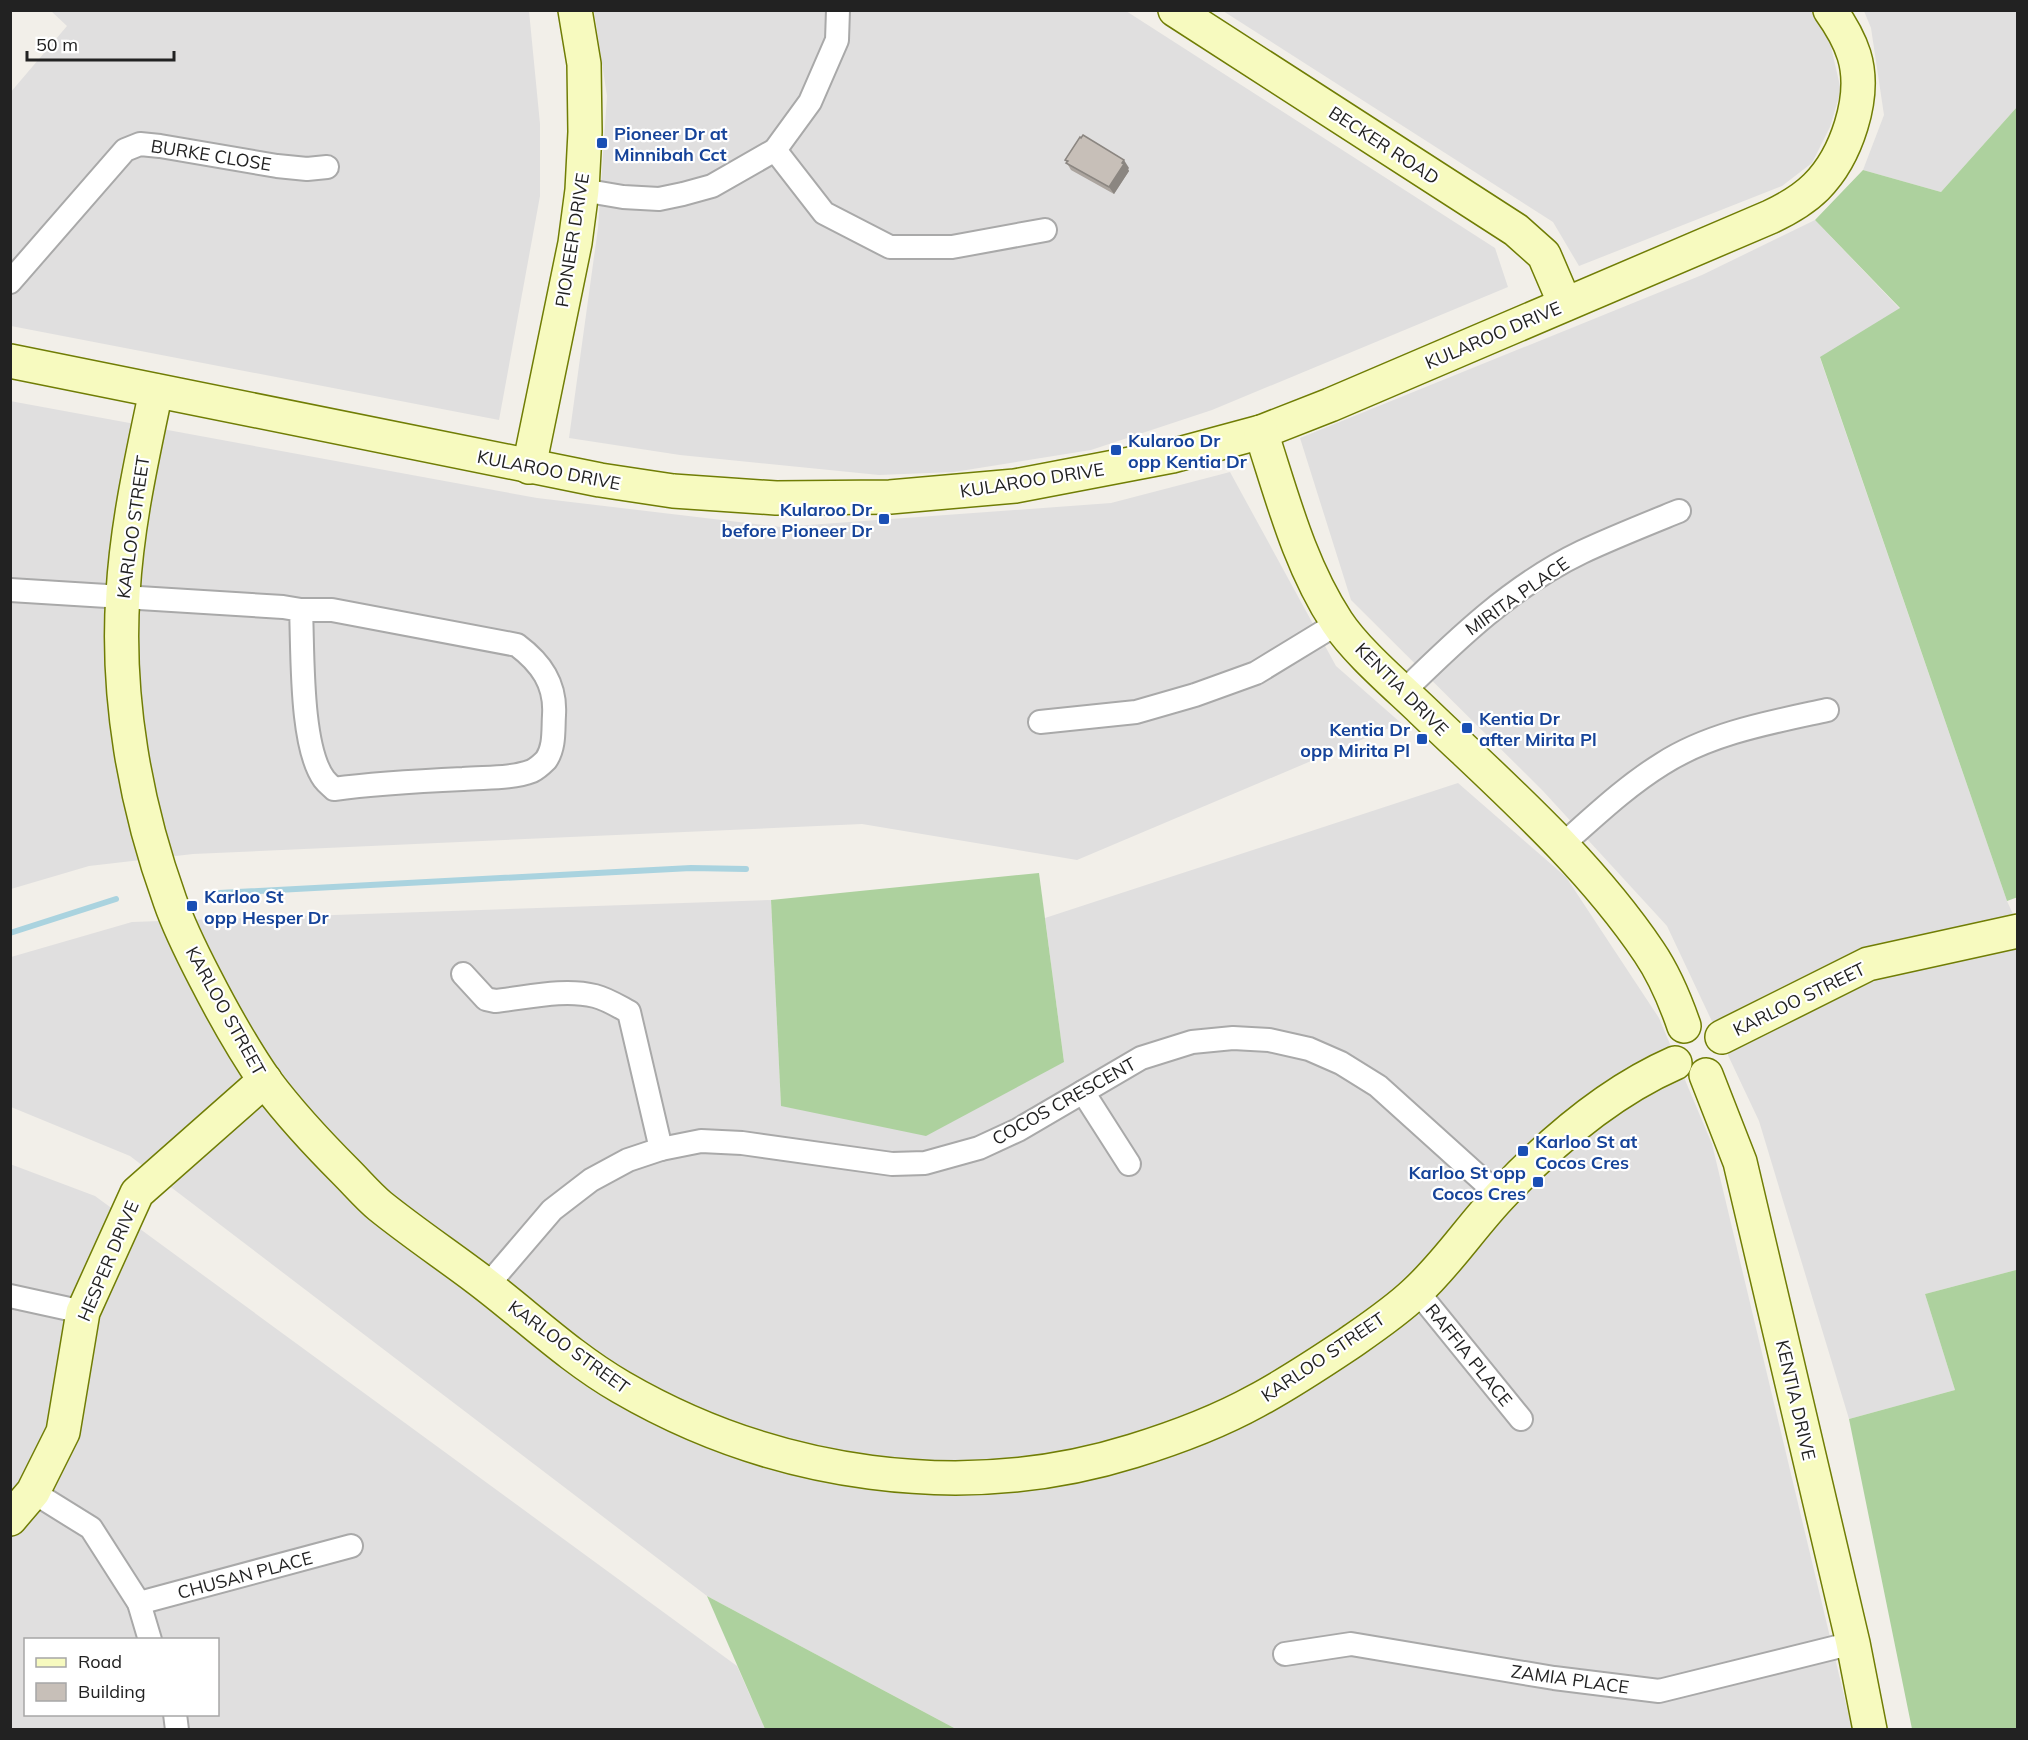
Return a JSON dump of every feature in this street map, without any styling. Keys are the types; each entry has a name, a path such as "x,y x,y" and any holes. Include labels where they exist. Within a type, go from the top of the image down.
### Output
{"street":[{"name":"PIONEER DRIVE","path":"529,467 575,243 582,190 585,132 584,64 575,10"},
{"path":"582,190 623,197 658,199 683,194 712,186 775,150 810,102 837,40 838,10"},
{"name":"BECKER ROAD","path":"1175,10 1516,230 1544,255 1565,304"},
{"name":"KULAROO DRIVE","path":"10,361 529,467 673,491 776,498 890,497 1015,486 1172,456 1261,432 1330,405 1770,217 1797,203 1828,174 1843,149 1852,122 1857,93 1854,57 1847,37 1830,10"},
{"name":"BURKE CLOSE","path":"10,282 125,150 131,147 140,144 160,146 277,166 307,169 327,167"},
{"path":"775,150 824,213 890,247 952,247 1045,230"},
{"name":"KARLOO STREET","path":"156,391 133,501 122,596 124,688 131,751 156,861 172,909 197,964 220,1007 265,1080 327,1153 378,1204 562,1346 618,1385 674,1415 736,1441 810,1462 876,1473 963,1479 1068,1467 1128,1452 1186,1432 1251,1405 1364,1333 1417,1291 1500,1196 1549,1148 1590,1113 1645,1076 1675,1063"},
{"name":"KENTIA DRIVE","path":"1261,432 1300,550 1338,623 1403,692 1562,845 1605,894 1650,953 1673,997 1684,1026"},
{"name":"MIRITA PLACE","path":"1403,692 1467,629 1538,577 1581,552 1679,511"},
{"path":"10,590 301,610 333,610 517,645 534,658 544,670 551,689 555,708 552,747 545,761 532,770 507,776 375,784 334,789 324,780 316,763 308,733 301,610"},
{"path":"1040,722 1136,712 1195,695 1256,673 1338,623"},
{"path":"1562,845 1630,785 1664,763 1700,745 1754,726 1827,710"},
{"name":"KARLOO STREET","path":"1722,1037 1868,964 2018,931"},
{"path":"463,974 486,999 495,1001 551,994 582,994 608,1000 629,1012 661,1149"},
{"path":"1695,1022 1706,1023 1716,1028 1722,1037 1725,1048 1723,1059 1716,1069 1706,1075 1689,1074 1675,1063 1671,1053 1671,1043 1676,1033 1684,1026 1695,1022"},
{"name":"COCOS CRESCENT","path":"487,1286 552,1210 591,1180 628,1160 661,1149 701,1141 742,1143 892,1164 925,1163 979,1148 1018,1130 1142,1058 1192,1042 1233,1038 1269,1040 1309,1049 1341,1063 1378,1086 1500,1196"},
{"name":"KENTIA DRIVE","path":"1706,1075 1740,1162 1852,1643 1870,1730"},
{"name":"HESPER DRIVE","path":"10,1519 33,1492 63,1432 83,1312 137,1193 265,1080"},
{"path":"1083,1092 1129,1164"},
{"name":"RAFFIA PLACE","path":"1417,1291 1521,1419"},
{"path":"10,1296 83,1312"},
{"path":"33,1492 91,1528 139,1604 149,1638"},
{"name":"CHUSAN PLACE","path":"139,1604 351,1546"},
{"name":"ZAMIA PLACE","path":"1285,1654 1351,1644 1554,1678 1659,1691 1852,1643"}],"shaded area":[{"path":"51,11 529,11 540,124 540,196 499,420 11,326 10,93 67,26"},
{"path":"594,11 1126,11 1495,248 1508,287 1212,410 1091,450 954,472 879,475 680,455 569,438 598,228 607,96"},
{"path":"1223,11 1811,11 1830,43 1841,90 1830,127 1812,163 1782,186 1579,266 1553,222"},
{"path":"1864,11 2017,11 2017,107 1941,192 1863,170 1884,115 1871,28"},
{"path":"1815,220 1900,309 1820,358 2007,901 2018,925 2018,1238 2016,1270 1925,1294 1955,1390 1849,1419 1759,1121 1667,926 1543,791 1351,600 1300,438 1702,275"},
{"path":"10,401 537,498 781,527 1111,503 1230,472 1336,666 1401,723 1077,860 862,824 193,854 89,866 11,889"},
{"path":"1458,783 1566,877 1659,1018 1712,1144 1852,1729 956,1729 707,1596 130,1156 11,1107 11,957 132,922 771,900 781,1106 1064,1062 1045,918"},
{"path":"10,1164 95,1196 737,1666 765,1729 11,1729"}],"green space":[{"path":"2017,107 2018,897 2007,901 1820,357 1900,308 1815,220 1863,170 1941,192"},
{"path":"1039,873 1064,1062 926,1136 781,1106 771,900"},
{"path":"2017,1238 2017,1729 1912,1729 1849,1419 1955,1390 1925,1294 2016,1270"},
{"path":"707,1596 956,1729 765,1729"}],"building":[{"path":"1083,135 1124,160 1122,163 1124,164 1109,187 1066,163 1068,161 1065,160"}],"waterway":[{"path":"219,893 691,868 746,869"},
{"path":"10,933 116,899"}],"place":[{"name":"Pioneer Dr at Minnibah Cct","path":"602,143"},
{"name":"Kularoo Dr opp Kentia Dr","path":"1116,450"},
{"name":"Kularoo Dr before Pioneer Dr","path":"884,519"},
{"name":"Kentia Dr after Mirita Pl","path":"1467,728"},
{"name":"Kentia Dr opp Mirita Pl","path":"1422,739"},
{"name":"Karloo St opp Hesper Dr","path":"192,906"},
{"name":"Karloo St at Cocos Cres","path":"1523,1151"},
{"name":"Karloo St opp Cocos Cres","path":"1538,1182"}]}
